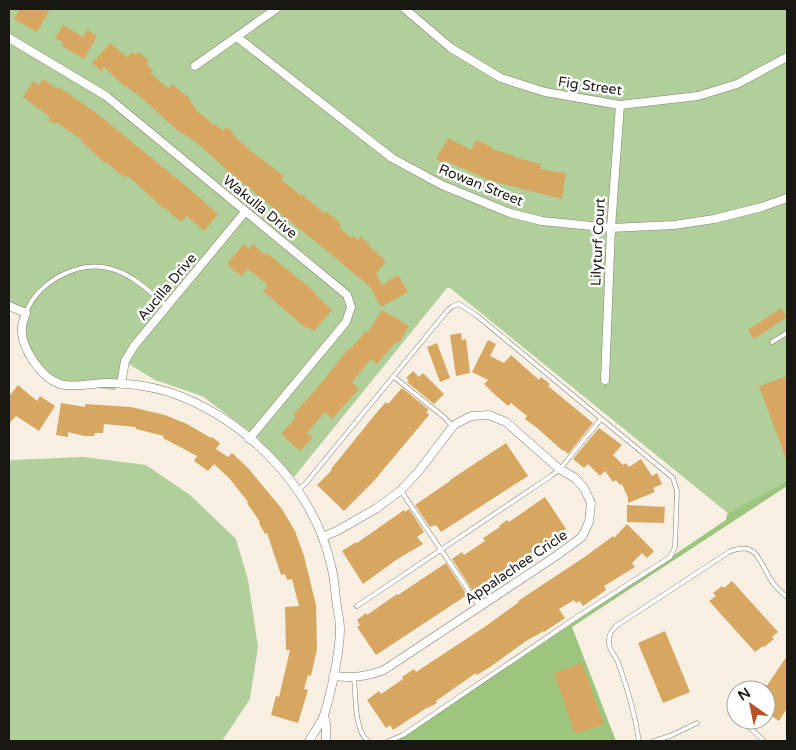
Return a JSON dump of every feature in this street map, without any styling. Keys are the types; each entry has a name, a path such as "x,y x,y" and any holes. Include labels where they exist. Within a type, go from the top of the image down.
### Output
{"street":[{"path":"195,66 276,9"},
{"name":"Fig Street","path":"405,9 451,48 501,78 545,92 620,105 698,96 729,87 787,56"},
{"name":"Rowan Street","path":"237,37 392,158 442,185 510,213 542,221 610,228 674,225 714,220 787,198"},
{"name":"Wakulla Drive","path":"9,38 106,96 349,298 351,307 346,322 249,439"},
{"name":"Lilyturf Court","path":"604,380 610,228 620,105"},
{"name":"Aucilla Drive","path":"121,384 124,361 134,346 246,212"},
{"path":"9,306 26,313 22,327 24,342 31,358 44,374 60,384 139,385 193,401 241,431 281,468 298,491 322,538 331,565 340,629 333,676 324,716 309,741"},
{"name":"Appalachee Cricle","path":"322,538 377,508 400,491 418,472 453,427 471,416 489,415 506,422 560,469 575,478 584,488 591,503 589,522 582,537 480,607 384,670 368,676 354,678 333,676"},
{"path":"324,716 326,741"}],"lane":[{"path":"26,313 37,294 50,282 63,274 82,267 108,267 133,278 167,306"},
{"path":"298,491 448,311 453,306 459,304 476,315 673,478 678,491 673,554 403,735 390,741"},
{"path":"772,342 787,333"},
{"path":"394,377 444,417 453,427"},
{"path":"357,606 487,521 560,469 601,419"},
{"path":"400,491 480,607"},
{"path":"639,741 636,718 623,676 610,648 609,636 616,626 738,548 751,549 758,556 772,581 787,598"},
{"path":"354,678 359,727 364,738 368,741"},
{"path":"654,741 670,736 697,723"},
{"path":"752,730 764,741"}],"green space":[{"path":"9,9 787,9 787,481 729,514 450,288 447,288 294,477 256,436 202,396 155,380 127,363 115,390 72,385 47,378 26,354 23,312 9,303"},
{"path":"84,457 146,465 190,495 236,539 248,580 258,647 250,699 222,741 9,741 9,462 12,460"},
{"path":"787,481 787,486 572,627 616,741 397,741 726,520 727,514"}],"building":[{"path":"20,9 50,9 37,32 14,19"},
{"path":"63,25 83,37 87,30 97,36 84,59 62,46 64,43 55,38"},
{"path":"110,43 127,57 132,52 135,55 139,52 149,61 146,64 153,70 151,73 163,84 169,88 172,84 191,100 190,102 195,109 214,125 223,131 226,127 233,132 232,134 251,151 284,176 281,179 341,224 339,227 351,238 353,236 358,240 361,236 386,261 376,274 382,285 398,275 408,292 381,307 370,287 229,172 196,142 177,130 144,100 125,87 104,67 101,71 92,63"},
{"path":"43,79 57,89 59,87 99,115 218,214 204,231 187,216 181,222 127,175 125,178 106,164 82,140 56,122 54,124 48,120 50,117 23,97 33,81 39,85"},
{"path":"448,138 471,150 476,140 492,147 492,149 541,164 540,169 566,173 562,199 491,181 446,161 445,164 436,159"},
{"path":"244,244 249,249 253,244 265,255 267,253 316,293 332,310 314,331 308,327 307,329 263,291 268,285 248,269 241,276 227,264"},
{"path":"781,308 787,317 754,339 748,330"},
{"path":"382,310 409,326 399,343 397,341 377,364 371,359 352,382 359,389 332,419 325,412 307,433 313,437 300,451 281,434 296,417 293,415 348,349 366,331 368,332"},
{"path":"461,333 462,340 466,339 470,373 456,376 450,335"},
{"path":"488,340 496,344 490,356 504,363 511,355 539,380 541,377 550,384 548,386 593,423 568,454 525,419 527,416 511,403 508,406 492,392 484,384 488,380 472,372"},
{"path":"437,343 450,378 440,382 427,347"},
{"path":"413,371 419,377 423,373 444,394 434,404 407,382 409,380 406,378"},
{"path":"787,376 787,459 786,459 759,386"},
{"path":"18,385 37,401 40,396 55,406 39,431 16,416 9,424 9,396"},
{"path":"402,388 429,410 426,412 429,415 373,482 344,511 317,485 332,470 378,411 386,402 388,404"},
{"path":"61,403 85,407 85,404 131,407 165,415 187,424 220,443 216,449 228,457 232,453 248,468 282,509 295,531 304,556 316,605 317,649 311,676 308,675 304,689 308,690 298,723 271,715 276,696 279,697 290,650 286,650 285,607 299,606 292,579 287,580 285,574 281,575 267,533 265,534 248,502 229,478 214,464 208,471 194,461 197,456 163,438 164,436 136,429 136,427 104,424 103,433 95,433 94,436 84,436 68,432 68,437 56,435"},
{"path":"599,428 622,445 613,455 623,465 626,463 629,467 641,459 652,476 657,473 662,484 653,488 655,492 628,503 628,498 622,484 620,485 616,480 613,482 605,471 600,476 588,464 584,468 573,459"},
{"path":"506,443 528,476 441,532 436,525 430,527 415,505"},
{"path":"545,497 566,529 473,591 452,559 462,552 464,555 485,541 483,538 507,520 509,522"},
{"path":"627,505 665,507 664,523 627,522"},
{"path":"409,509 424,532 417,537 423,544 396,560 363,584 342,551 357,543 404,510 405,512"},
{"path":"627,524 654,551 647,558 642,553 632,563 635,567 604,586 606,590 583,606 580,601 576,603 574,600 559,609 565,618 526,641 490,667 477,675 476,673 436,701 437,703 393,730 390,725 386,728 367,700 379,691 381,694 414,669 416,672 486,626 518,601 613,536 614,538"},
{"path":"446,563 467,595 376,655 357,627 360,625 357,620"},
{"path":"732,581 778,632 772,637 774,639 755,652 709,601 716,596 713,593 722,586 724,588"},
{"path":"665,631 690,692 663,703 638,643"},
{"path":"787,656 787,708 779,721 776,719 776,680 771,680"},
{"path":"582,663 604,724 575,734 554,673"}]}
